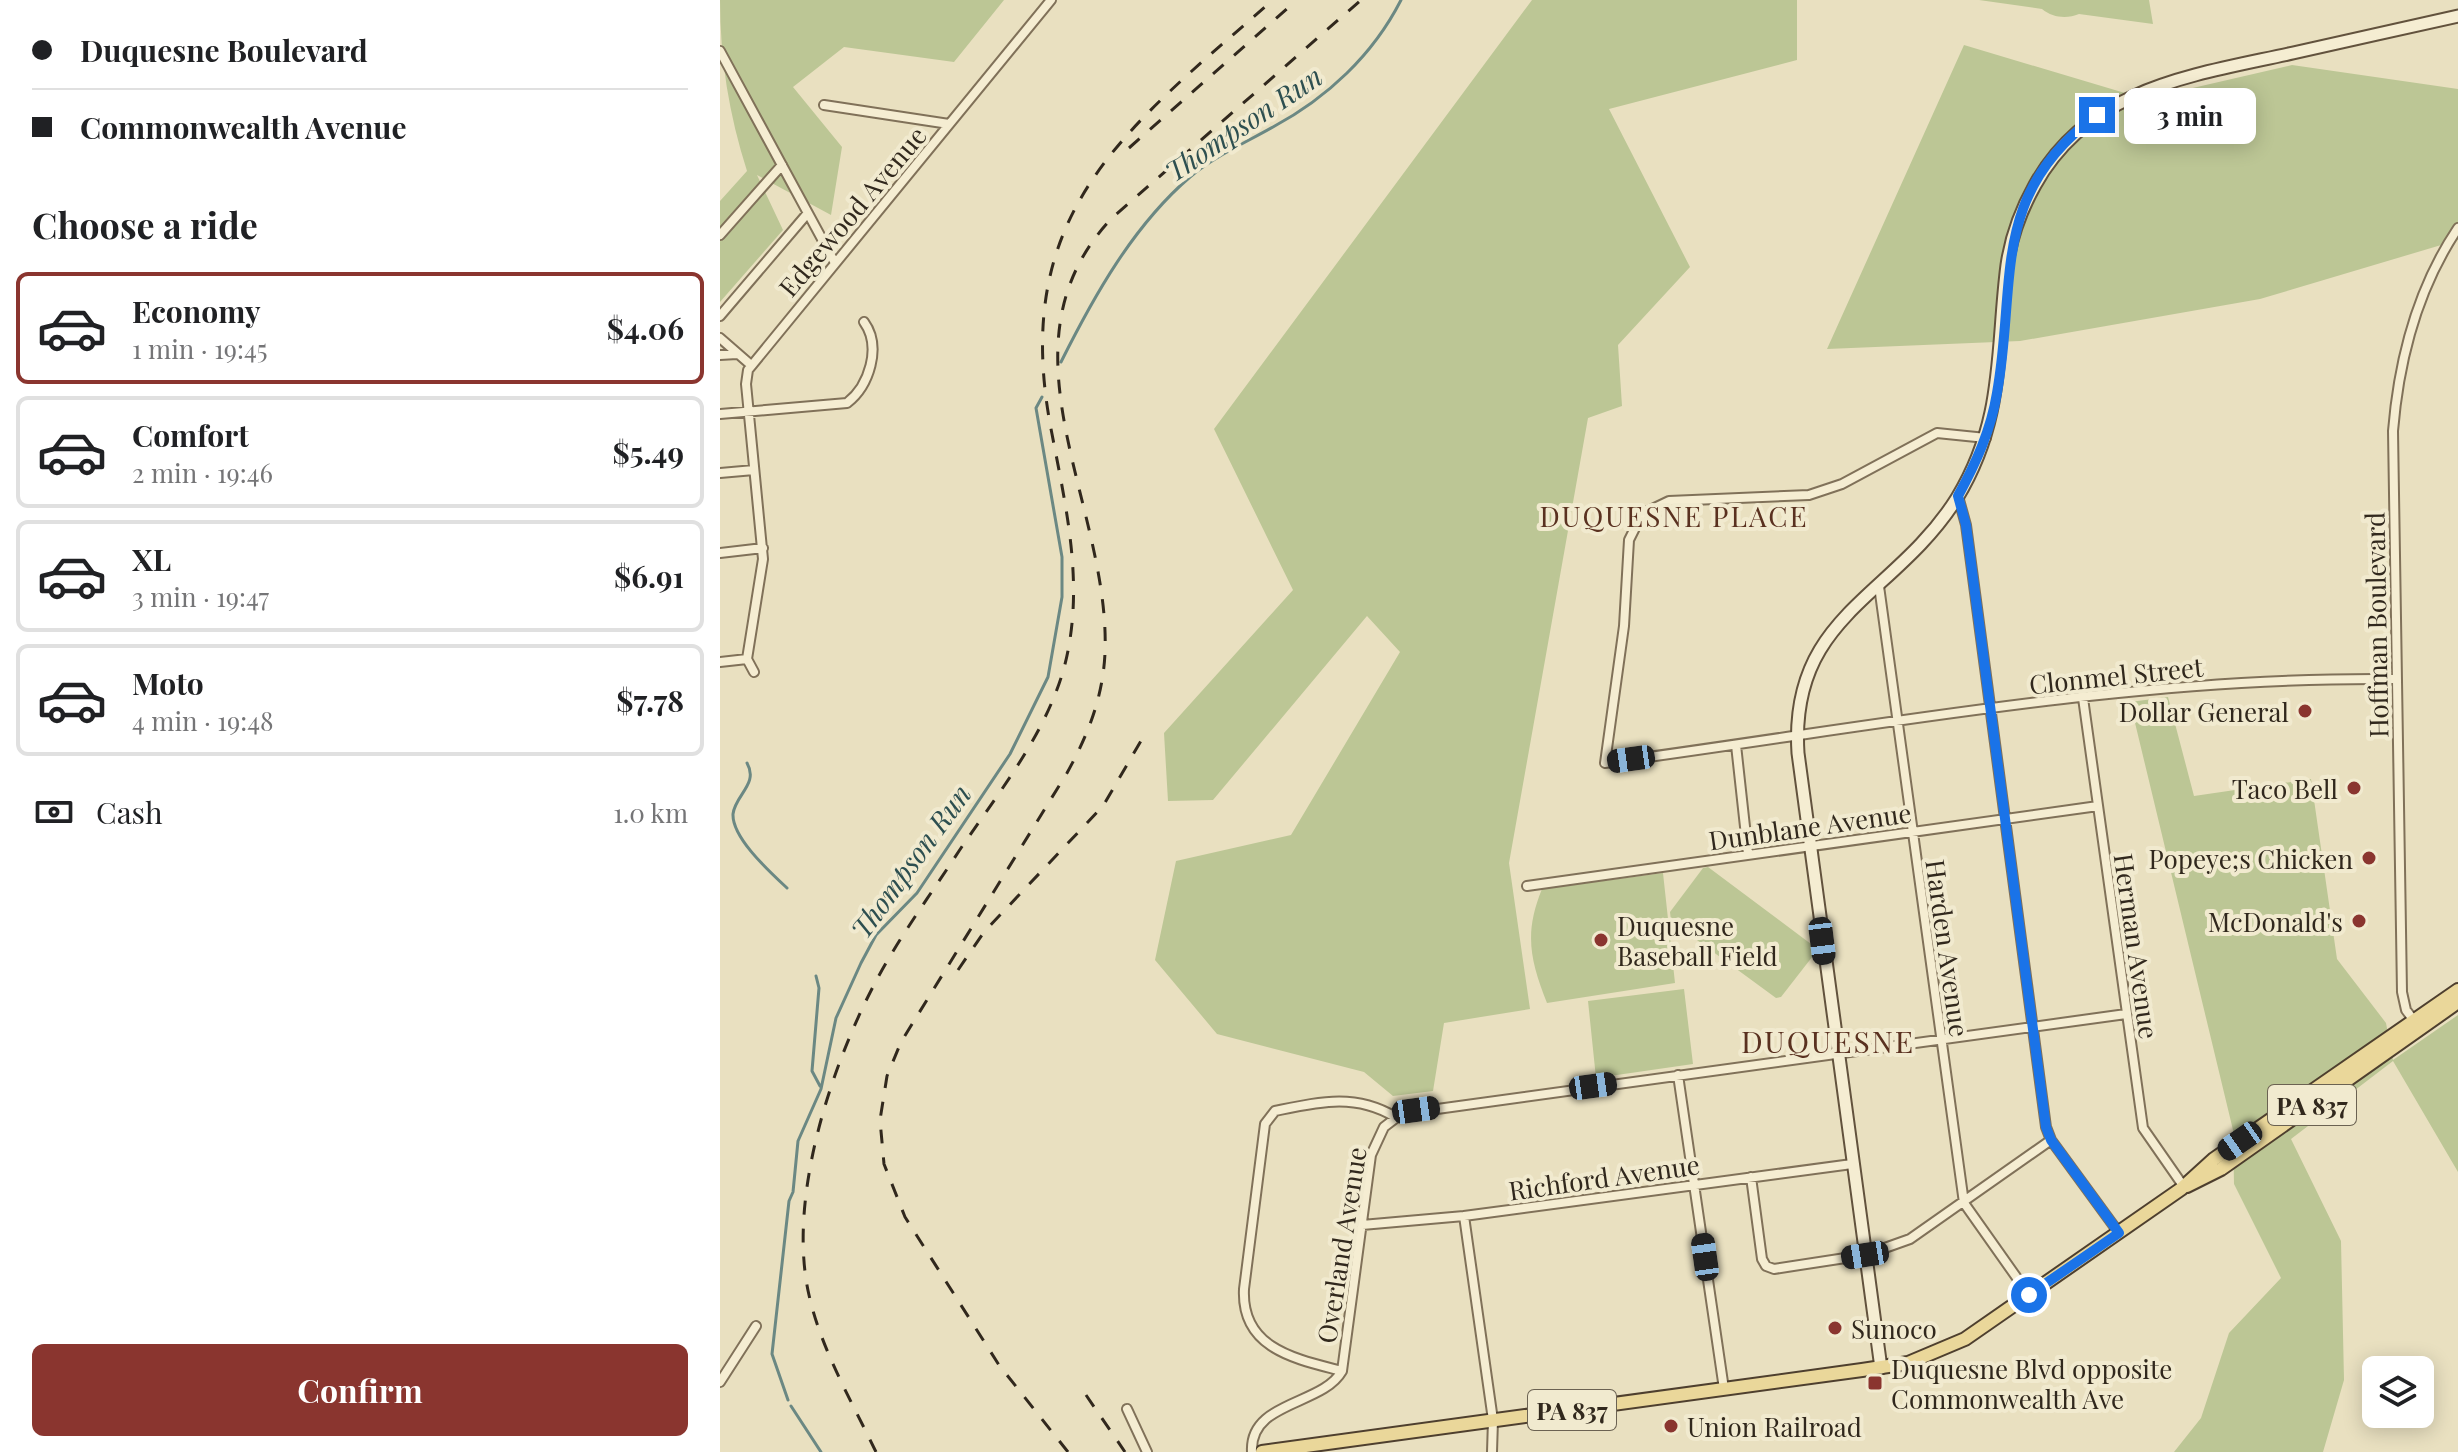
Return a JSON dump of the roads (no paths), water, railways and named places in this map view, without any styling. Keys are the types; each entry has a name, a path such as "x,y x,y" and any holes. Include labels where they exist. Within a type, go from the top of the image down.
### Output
{"main road":[{"name":"PA 837","path":"2417,1025 2458,990"},
{"name":"PA 837","path":"1262,1452 1881,1368 1943,1350 2029,1295 2417,1025 2458,1002"}],"street":[{"name":"Edgewood Avenue","path":"751,365 1051,0"},
{"path":"1881,1368 1797,737 1801,690 1815,653 1840,621 1925,542 1958,496 1986,438 2000,374 2006,279 2014,233 2039,178 2077,131 2108,107 2160,83 2458,16"},
{"path":"720,51 835,263"},
{"path":"824,105 949,124"},
{"path":"720,235 782,165"},
{"path":"720,316 807,214"},
{"name":"Hoffman Boulevard","path":"2417,1025 2406,1010 2402,992 2393,452 2397,389 2420,301 2458,228"},
{"path":"720,414 837,406 851,400 865,380 873,354 872,336 864,322"},
{"path":"720,338 751,365 746,384 763,548 747,659 754,672"},
{"path":"720,355 737,354"},
{"name":"Clonmel Street","path":"1986,438 1937,433 1842,484 1809,495 1685,499 1652,507 1635,521 1629,540 1624,626 1605,763 2083,698 2255,680 2396,679"},
{"path":"720,473 754,470"},
{"path":"1958,496 1966,525 2046,1127 2051,1140 2119,1233"},
{"path":"720,553 763,548"},
{"name":"Harden Avenue","path":"1879,586 1964,1203 2029,1295"},
{"path":"720,662 747,659"},
{"name":"Herman Avenue","path":"2083,698 2143,1128 2184,1187"},
{"path":"1736,745 1748,854"},
{"name":"Dunblane Avenue","path":"1527,886 2098,806"},
{"name":"Overland Avenue","path":"1252,1452 1255,1434 1273,1414 1322,1392 1342,1371 1374,1146 1384,1127 1395,1117 1416,1110 2126,1014"},
{"path":"1678,1075 1724,1389"},
{"path":"1342,1371 1286,1356 1270,1348 1257,1334 1247,1315 1244,1289 1265,1124 1275,1111 1336,1100 1368,1103 1395,1117"},
{"path":"1751,1177 1766,1266 1774,1269 1865,1255 1910,1239 2051,1140"},
{"name":"Richford Avenue","path":"1362,1225 1464,1216 1852,1164"},
{"path":"1464,1216 1493,1420 1492,1452"},
{"path":"720,1382 756,1326"},
{"path":"1127,1409 1147,1452"}],"waterway":[{"name":"Thompson Run","path":"1061,362 1116,263 1169,196 1210,163 1293,115 1330,89 1377,39 1401,0"},
{"name":"Thompson Run","path":"788,1400 772,1354 789,1201 793,1192 798,1141 821,1089 836,1018 876,935 917,893 1010,754 1048,677 1062,597 1062,557 1036,408 1042,397"},
{"path":"747,763 750,777 735,807 734,823 753,854 787,888"},
{"path":"816,976 819,988 812,1071 820,1086"},
{"name":"Thompson Run","path":"791,1406 821,1452"}],"railway":[{"path":"876,1452 829,1355 809,1295 804,1257 804,1217 809,1176 829,1092 843,1052 876,981 905,931 1033,740 1056,693 1064,668 1073,609 1072,551 1043,358 1047,292 1063,235 1090,184 1126,137 1169,92 1273,0"},
{"path":"1129,148 1297,0"},
{"path":"1068,1452 999,1365 905,1217 884,1164 880,1120 887,1076 901,1042 1067,773 1088,730 1098,700 1105,653 1102,597 1065,428 1058,373 1061,319 1077,267 1112,218 1361,0"},
{"path":"958,970 984,932 1103,806 1145,734"},
{"path":"1086,1395 1125,1452"}],"place":[{"name":"Dollar General","path":"2305,711"},
{"name":"Taco Bell","path":"2354,788"},
{"name":"Popeye;s Chicken","path":"2369,858"},
{"name":"McDonald's","path":"2359,921"},
{"name":"Duquesne Baseball Field","path":"1601,940"},
{"name":"Sunoco","path":"1835,1328"},
{"name":"Duquesne Blvd opposite Commonwealth Ave","path":"1875,1383"},
{"name":"Union Railroad","path":"1671,1426"}],"district":[{"name":"DUQUESNE PLACE","path":"1674,515"},
{"name":"DUQUESNE","path":"1828,1041"}]}
